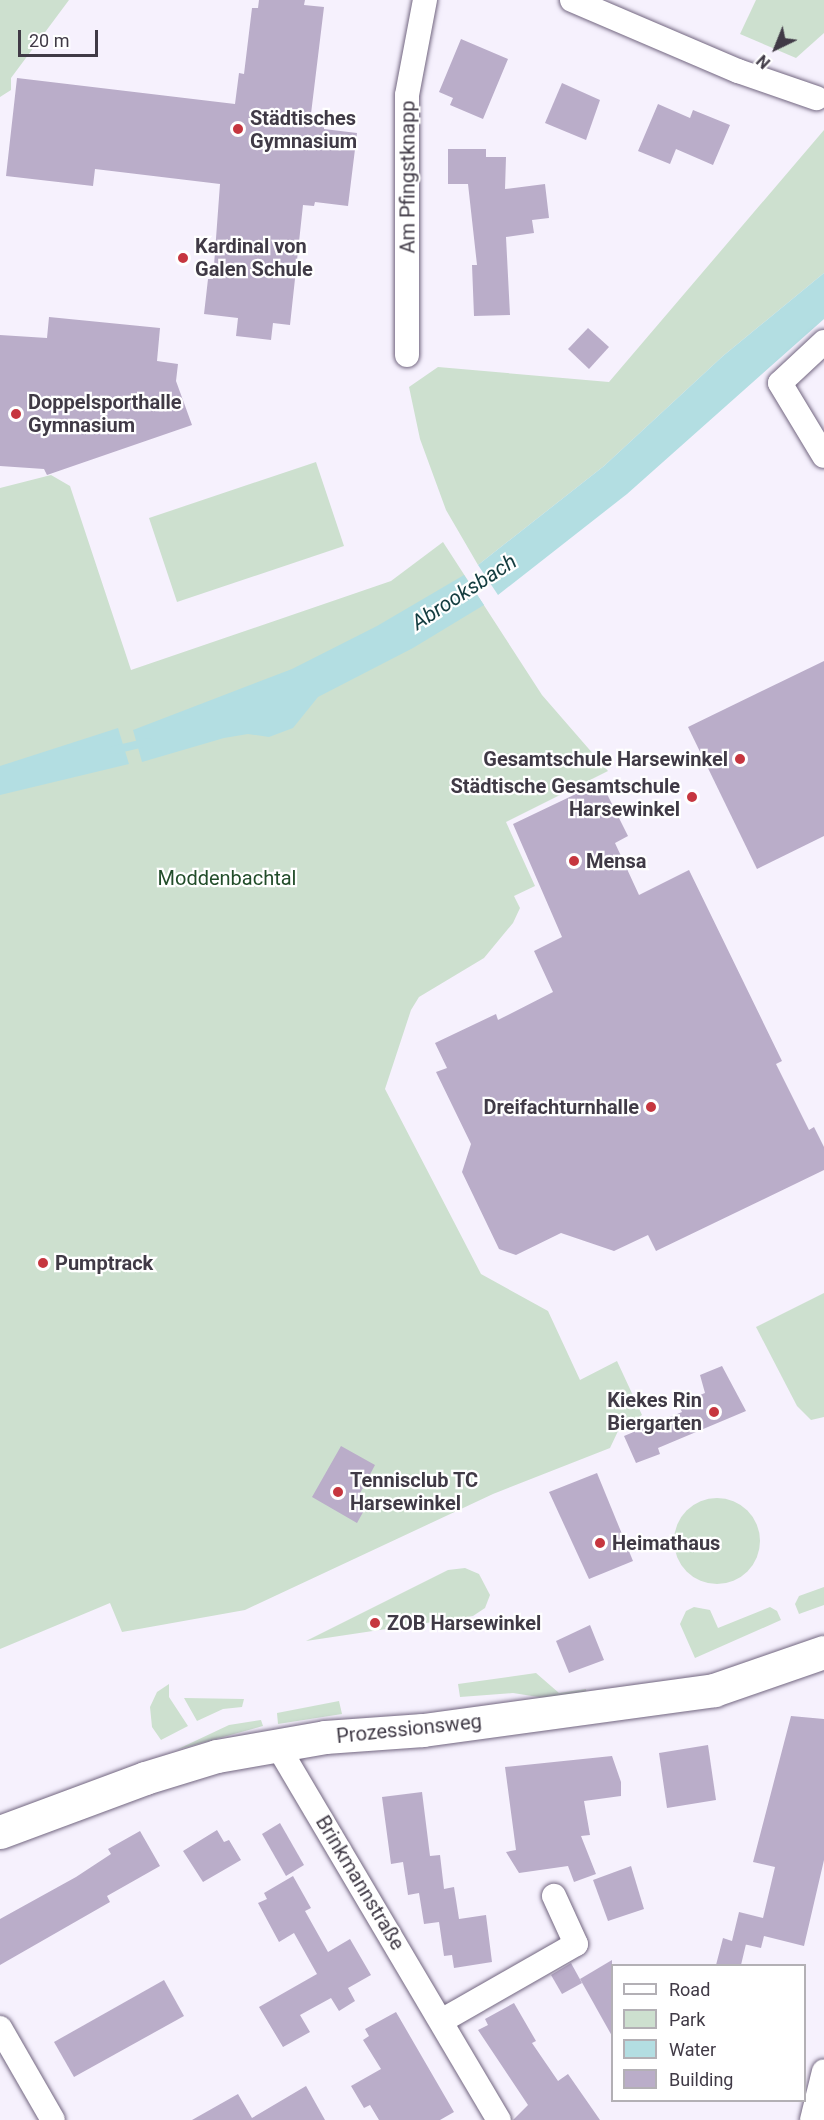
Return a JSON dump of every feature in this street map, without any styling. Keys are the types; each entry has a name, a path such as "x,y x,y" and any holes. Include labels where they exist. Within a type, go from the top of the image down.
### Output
{"street":[{"name":"Am Pfingstknapp","path":"407,355 407,95 420,13 425,0"},
{"path":"572,0 738,71 816,98"},
{"path":"824,342 780,383 824,456"},
{"name":"Prozessionsweg","path":"0,1832 145,1778 217,1756 277,1745 714,1690 824,1652"},
{"name":"Brinkmannstraße","path":"277,1745 443,2020 499,2120"},
{"path":"443,2020 576,1944 554,1896"},
{"path":"0,2028 53,2120"},
{"path":"812,2120 824,2071"}],"green space":[{"path":"0,0 69,0 11,78 11,90 0,97"},
{"path":"756,0 824,0 824,33 796,58 740,34"},
{"path":"824,130 824,273 723,356 604,466 478,565 446,510 420,439 409,387 438,367 609,382"},
{"path":"316,462 344,546 177,602 149,518"},
{"name":"Moddenbachtal","path":"51,475 70,486 131,670 391,581 443,542 542,695 608,771 506,822 535,886 514,896 520,908 513,923 484,958 419,997 411,1010 385,1089 481,1274 548,1311 580,1380 617,1361 642,1415 619,1429 610,1448 493,1494 245,1610 122,1632 110,1603 0,1649 0,488"},
{"path":"824,1293 824,1417 811,1420 797,1406 756,1327"},
{"path":"709,1498 725,1498 748,1510 757,1524 760,1541 757,1558 748,1572 725,1584 709,1584 693,1577 681,1565 674,1549 674,1533 681,1517 693,1505"},
{"path":"465,1568 479,1574 490,1595 485,1608 473,1616 306,1641 448,1570"},
{"path":"824,1587 824,1605 799,1614 795,1604 799,1596"},
{"path":"694,1607 710,1610 718,1628 770,1607 777,1611 781,1620 695,1658 680,1624 686,1611"},
{"path":"536,1673 559,1693 586,1689 587,1694 551,1699 513,1693 460,1697 458,1684"},
{"path":"169,1684 169,1697 188,1726 161,1740 152,1727 150,1707 157,1692"},
{"path":"184,1698 244,1699 242,1707 223,1709 197,1721"},
{"path":"339,1701 342,1714 278,1724 277,1713"},
{"path":"261,1720 263,1726 176,1750 229,1725"}],"water":[{"path":"824,273 824,319 627,494 498,595 478,565 604,466 723,356"},
{"path":"464,575 484,605 413,648 318,697 293,728 269,737 248,734 224,738 142,762 133,730 292,669 377,626"},
{"path":"118,728 129,764 0,795 0,766"}],"building":[{"path":"259,0 305,0 304,5 324,7 310,122 324,124 324,129 357,133 348,206 315,202 314,206 303,205 290,325 273,323 271,340 236,336 238,318 204,314 208,279 213,279 220,184 95,169 93,186 6,176 17,78 235,104 239,73 244,74 252,8 258,8"},
{"path":"461,39 508,59 483,119 450,105 453,98 439,92"},
{"path":"562,83 600,100 586,140 545,123"},
{"path":"658,104 690,118 693,110 730,125 713,165 676,149 670,164 638,151"},
{"path":"448,149 486,149 486,157 506,157 505,189 545,184 549,218 532,220 534,233 506,237 510,315 474,316 472,265 477,265 468,184 448,184"},
{"path":"49,317 160,328 157,361 178,364 176,381 192,425 47,475 44,469 0,466 0,335 47,338"},
{"path":"588,328 609,347 589,369 568,349"},
{"name":"Gesamtschule Harsewinkel","path":"824,661 824,836 757,869 688,727"},
{"path":"601,782 628,836 615,843 639,895 689,870 782,1061 776,1064 809,1130 814,1127 824,1147 824,1170 656,1251 648,1235 614,1251 561,1233 516,1255 499,1249 462,1172 471,1144 436,1072 447,1068 435,1043 496,1014 498,1020 553,992 534,951 562,937 513,824"},
{"path":"722,1366 746,1411 658,1448 660,1454 636,1463 624,1436 682,1412 680,1408 691,1403 690,1399 705,1393 700,1375"},
{"name":"Tennisclub TC Harsewinkel","path":"341,1446 375,1465 357,1499 367,1505 357,1523 312,1497"},
{"name":"Heimathaus","path":"597,1473 633,1561 589,1579 549,1492"},
{"path":"590,1625 604,1660 569,1673 556,1641"},
{"path":"791,1716 824,1719 824,1860 804,1946 764,1936 761,1948 746,1945 741,1964 716,1964 723,1938 732,1941 739,1912 763,1918 775,1867 753,1862"},
{"path":"708,1745 716,1800 667,1808 659,1753"},
{"path":"612,1756 621,1782 621,1796 584,1801 590,1835 581,1836 596,1874 574,1882 568,1866 519,1873 506,1852 516,1850 505,1767"},
{"path":"422,1792 430,1856 440,1855 444,1889 454,1887 459,1919 486,1915 492,1962 454,1968 452,1955 444,1956 439,1922 424,1924 419,1893 408,1895 403,1862 391,1864 382,1797"},
{"path":"280,1823 304,1865 286,1876 262,1834"},
{"path":"217,1830 224,1842 229,1840 241,1860 203,1882 183,1851"},
{"path":"140,1831 160,1866 107,1896 110,1902 0,1965 0,1919 76,1877 111,1854 108,1849"},
{"path":"631,1866 644,1909 608,1921 593,1880"},
{"path":"293,1876 311,1908 305,1911 328,1952 350,1939 371,1975 348,1988 355,2001 339,2011 331,1998 300,2015 310,2032 283,2047 259,2007 317,1974 294,1933 279,1942 258,1903 267,1899 264,1893"},
{"path":"612,1960 611,2034 580,1979"},
{"path":"571,1963 582,1983 562,1994 551,1975"},
{"path":"164,1980 184,2016 74,2077 54,2042"},
{"path":"514,2003 536,2041 532,2043 558,2081 568,2074 600,2120 513,2120 528,2105 478,2030 488,2025 485,2019"},
{"path":"396,2012 454,2112 440,2120 379,2120 370,2105 364,2108 351,2086 381,2069 363,2040 369,2036 365,2029"},
{"path":"306,2086 325,2120 192,2120 238,2094 252,2118"}],"waterway":[{"name":"Abrooksbach","path":"467,595 496,575"},
{"name":"Abrooksbach","path":"114,750 148,742"}],"place":[{"name":"Städtisches Gymnasium","path":"238,129"},
{"name":"Kardinal von Galen Schule","path":"183,258"},
{"name":"Doppelsporthalle Gymnasium","path":"16,414"},
{"name":"Gesamtschule Harsewinkel","path":"740,759"},
{"name":"Städtische Gesamtschule Harsewinkel","path":"692,797"},
{"name":"Mensa","path":"574,861"},
{"name":"Dreifachturnhalle","path":"651,1107"},
{"name":"Pumptrack","path":"43,1263"},
{"name":"Kiekes Rin Biergarten","path":"714,1412"},
{"name":"Tennisclub TC Harsewinkel","path":"338,1492"},
{"name":"Heimathaus","path":"600,1543"},
{"name":"ZOB Harsewinkel","path":"375,1623"}]}
